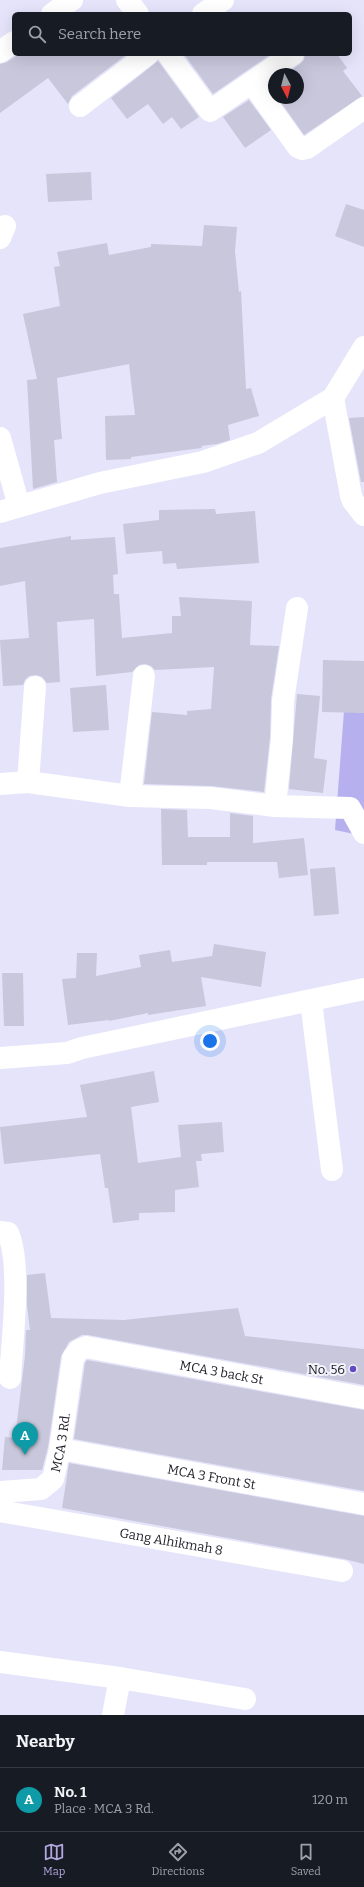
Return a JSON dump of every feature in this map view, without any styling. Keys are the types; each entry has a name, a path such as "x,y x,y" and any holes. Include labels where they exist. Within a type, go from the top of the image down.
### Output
{"street":[{"path":"55,12 72,0"},
{"path":"127,0 136,12"},
{"path":"206,12 223,0"},
{"path":"0,52 12,43"},
{"path":"80,106 145,56"},
{"path":"169,56 210,111 290,56"},
{"path":"252,82 298,147 302,149 307,148 364,108"},
{"path":"0,438 9,509 100,483 203,462 258,443 333,398 364,347"},
{"path":"333,398 351,496 364,515"},
{"path":"275,806 282,738 283,701 297,608"},
{"path":"130,796 144,676"},
{"path":"28,782 32,746 35,687"},
{"path":"0,784 28,782 130,796 211,798 275,806 357,808 364,833"},
{"path":"0,1058 67,1054 82,1048 364,989"},
{"path":"311,1001 332,1170"},
{"path":"0,1232 8,1233 12,1243 15,1263 10,1378"},
{"name":"MCA 3 back St","path":"79,1350 86,1347 364,1398"},
{"name":"MCA 3 Rd.","path":"0,1492 41,1489 48,1485 55,1474 73,1358 79,1350"},
{"name":"MCA 3 Front St","path":"60,1449 364,1504"},
{"name":"Gang Alhikmah 8","path":"0,1512 342,1571"},
{"path":"0,1662 120,1678 245,1699"},
{"path":"113,1715 120,1678"}],"shaded area":[{"path":"344,711 364,713 364,836 335,830"}],"building":[{"path":"16,56 124,56 72,96 68,104 48,78 0,113 0,64 7,62"},
{"path":"185,56 268,56 213,94"},
{"path":"305,56 338,56 347,68 343,71 362,96 304,135 282,104 304,104 304,68 294,68 304,60"},
{"path":"158,61 199,117 181,129 172,117 163,124 148,104 127,119 111,98"},
{"path":"249,100 271,130 245,148 223,117"},
{"path":"91,172 92,200 48,202 46,174"},
{"path":"346,204 364,210 364,247 335,236"},
{"path":"204,225 237,227 235,251 239,292 241,291 246,389 251,388 259,416 228,425 230,440 217,444 201,446 202,448 131,457 131,459 106,460 105,416 135,415 129,364 57,378 62,439 54,440 57,482 33,489 27,380 37,379 23,314 60,306 54,267 60,266 57,252 107,243 109,255 151,247 151,244 202,246"},
{"path":"364,417 364,482 361,482 349,418"},
{"path":"215,509 216,514 255,511 259,563 177,569 176,563 163,564 162,551 126,554 123,524 159,520 159,510"},
{"path":"71,536 71,540 115,537 118,574 113,575 114,594 119,594 122,638 172,633 172,616 181,616 179,597 252,601 250,645 279,646 271,699 270,737 264,792 211,786 144,784 152,712 187,715 187,711 211,709 214,667 155,670 151,666 145,664 139,665 132,672 96,676 94,619 57,622 60,682 47,683 42,677 36,675 29,676 23,685 3,686 0,640 29,638 25,581 0,586 0,548"},
{"path":"323,660 364,661 364,713 322,712"},
{"path":"106,685 109,730 73,732 70,688"},
{"path":"297,694 320,696 314,758 327,760 323,793 289,789"},
{"path":"161,809 187,810 188,837 230,837 230,813 253,816 253,843 304,838 308,875 279,878 277,862 207,862 207,865 162,865"},
{"path":"335,867 339,914 314,916 310,869"},
{"path":"214,944 266,952 261,987 201,977 206,1006 148,1015 148,1013 109,1021 68,1025 62,979 76,978 77,953 97,953 96,976 141,967 139,955 170,950 172,962 212,956"},
{"path":"2,973 23,973 24,1026 4,1026"},
{"path":"154,1071 159,1102 131,1107 138,1163 181,1157 178,1125 222,1122 224,1152 201,1154 202,1161 196,1161 199,1187 175,1190 175,1212 139,1213 139,1220 113,1223 108,1188 105,1188 100,1154 4,1164 0,1127 87,1117 80,1085"},
{"path":"45,1273 51,1318 124,1320 238,1308 245,1336 364,1349 364,1385 82,1335 69,1342 61,1356 48,1447 42,1470 2,1470 5,1437 15,1438 25,1356 26,1330 30,1330 27,1306 27,1275"},
{"path":"87,1360 364,1410 364,1491 74,1439 85,1363"},
{"path":"69,1463 364,1516 364,1564 344,1559 62,1508"}],"place":[{"name":"No. 56","path":"353,1369"},
{"name":"No. 1","path":"25,1455"}]}
